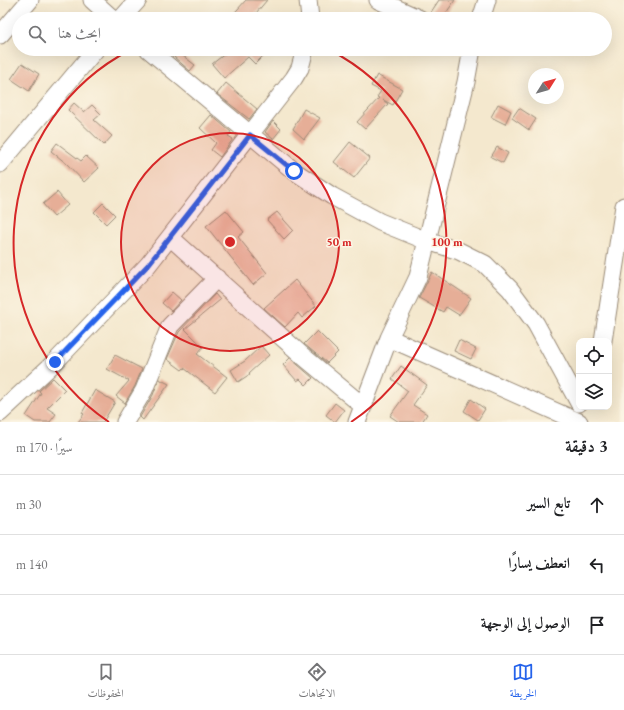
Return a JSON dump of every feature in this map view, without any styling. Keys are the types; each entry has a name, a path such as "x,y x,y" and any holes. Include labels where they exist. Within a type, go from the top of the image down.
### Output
{"street":[{"path":"20,12 30,0"},
{"path":"92,0 105,12"},
{"path":"127,12 138,0"},
{"path":"308,0 309,12"},
{"path":"378,0 405,12"},
{"path":"483,12 487,0"},
{"path":"0,35 12,21"},
{"path":"0,164 90,56"},
{"path":"156,56 294,171 332,196 380,222 427,241 459,251 485,264 510,289 536,324 576,397"},
{"path":"0,413 55,362 148,265 297,73 303,56"},
{"path":"170,237 304,357 360,414 389,338 418,277 466,82 471,56"},
{"path":"603,338 624,206"},
{"path":"125,422 144,390 170,326 217,278"},
{"path":"389,338 579,422 581,410"}],"building":[{"path":"246,0 267,0 257,12 235,12"},
{"path":"439,0 455,0 447,12 431,12"},
{"path":"183,56 195,65 190,71 174,57"},
{"path":"222,56 263,56 255,64 248,57 224,78 212,64"},
{"path":"22,63 39,74 29,91 11,79"},
{"path":"377,75 402,89 393,105 383,100 388,104 365,129 357,122 379,98 377,97 381,91 371,86"},
{"path":"226,83 257,109 249,119 217,94"},
{"path":"74,103 84,112 92,105 101,114 94,120 112,136 104,145 68,110"},
{"path":"498,104 511,111 505,124 491,117"},
{"path":"519,108 536,119 529,130 512,118"},
{"path":"304,109 320,118 304,139 293,129"},
{"path":"211,115 231,132 228,136 233,139 220,157 211,150 216,143 200,128"},
{"path":"273,121 281,129 273,139 265,132"},
{"path":"350,142 370,158 354,178 334,162"},
{"path":"57,143 81,161 86,156 99,168 84,182 67,164 51,151"},
{"path":"497,147 508,153 503,163 491,157"},
{"path":"57,192 68,205 54,217 43,204"},
{"path":"103,203 115,215 106,224 94,212"},
{"path":"226,210 244,232 238,237 267,273 253,285 206,226"},
{"path":"277,212 293,230 284,239 267,220"},
{"path":"432,272 471,298 459,315 446,307 443,312 419,298"},
{"path":"295,280 316,306 302,318 298,313 285,327 264,308"},
{"path":"172,292 181,300 171,311 162,303"},
{"path":"215,294 220,300 185,329 203,347 197,354 227,377 215,392 184,368 182,370 167,359 179,332"},
{"path":"317,331 338,352 327,363 304,344"},
{"path":"459,340 476,349 471,359 454,351"},
{"path":"261,346 269,355 249,373 250,374 238,382 231,370 245,361"},
{"path":"115,355 142,369 135,386 125,403 116,396 129,381 107,369"},
{"path":"290,358 313,378 306,385 300,379 297,381 283,365"},
{"path":"401,366 427,385 413,405 427,414 422,422 399,422 390,416 408,391 392,379"},
{"path":"53,378 65,390 47,408 56,414 50,422 35,422 26,416 41,393 39,391"},
{"path":"159,379 169,384 143,420 140,417 153,395"},
{"path":"95,390 115,402 103,422 78,422 84,414 82,413"},
{"path":"471,399 485,409 478,420 464,411"},
{"path":"335,403 344,410 335,422 326,415"}],"route":[{"path":"55,362 148,265 250,135 294,171"}]}
